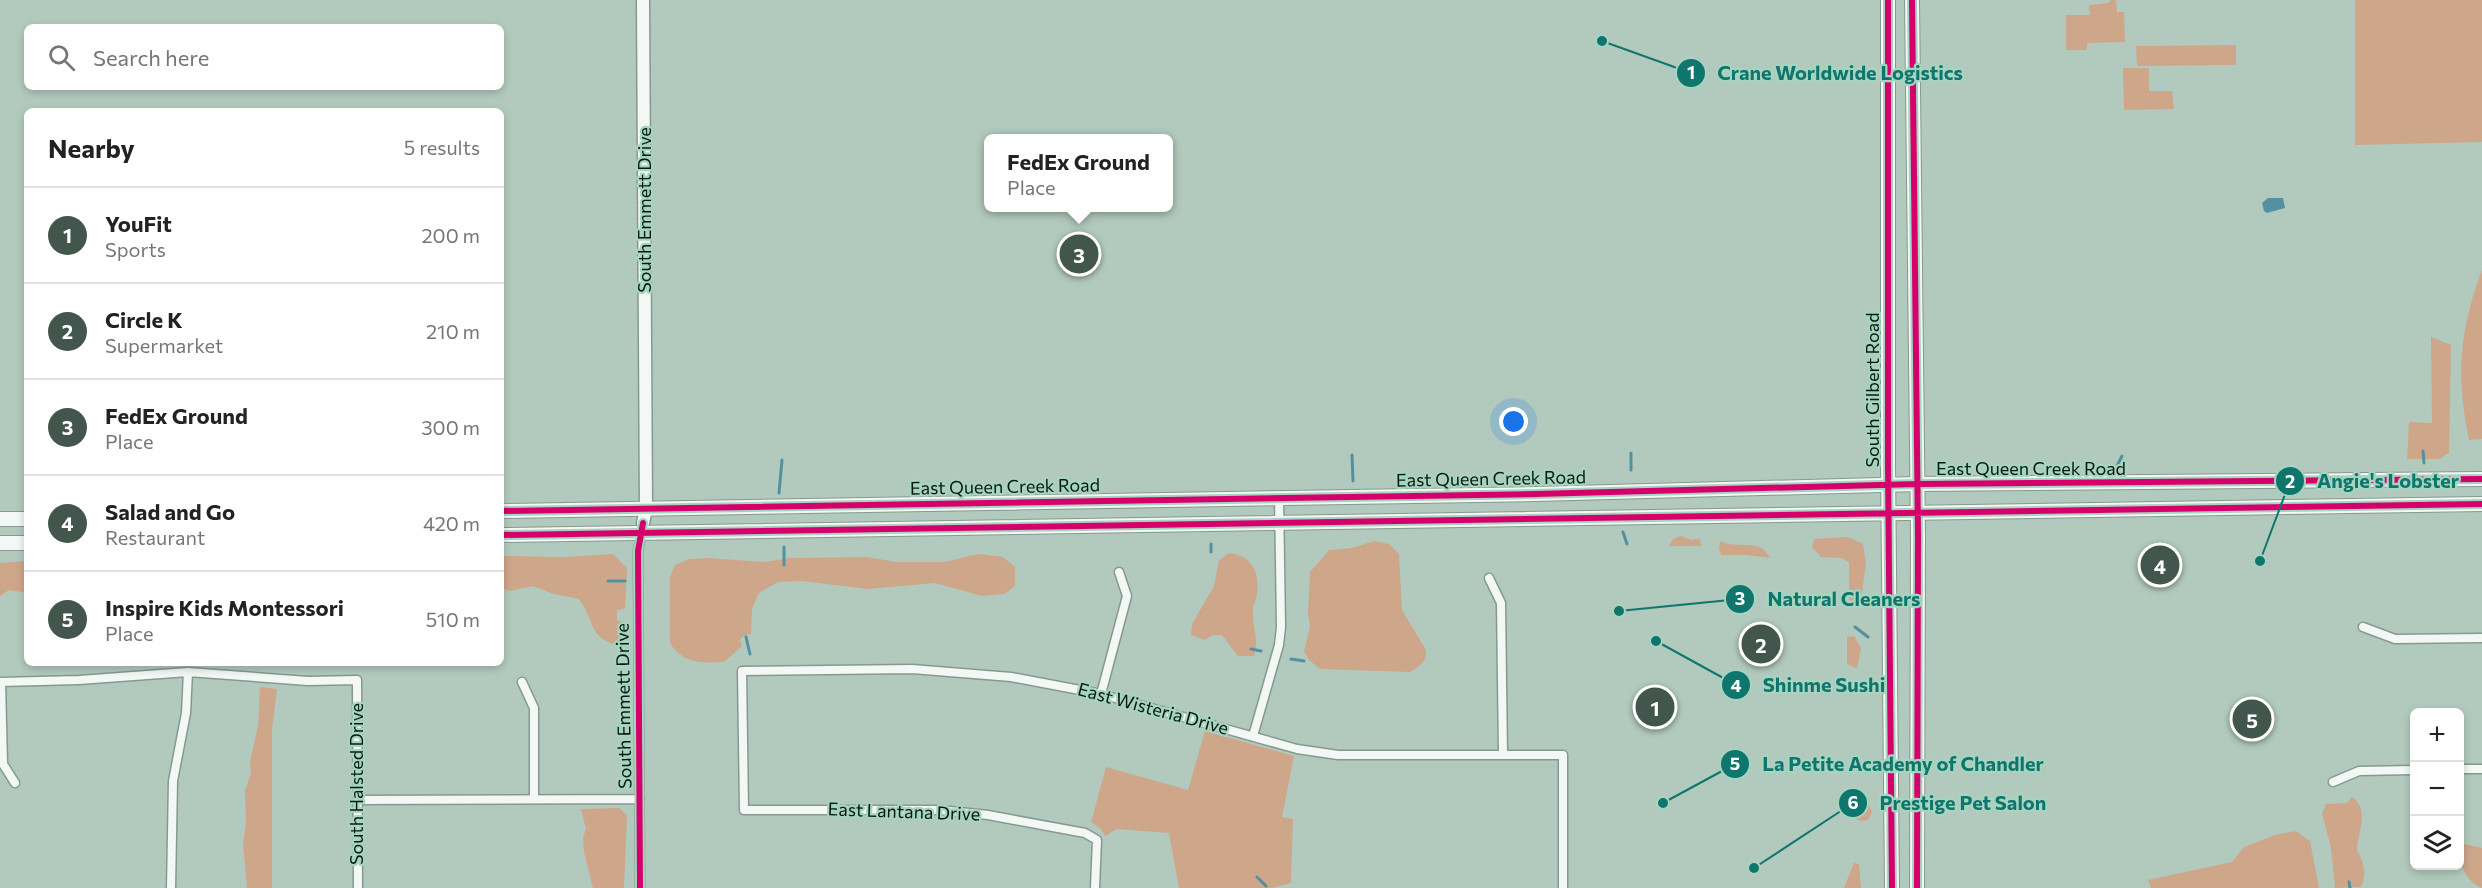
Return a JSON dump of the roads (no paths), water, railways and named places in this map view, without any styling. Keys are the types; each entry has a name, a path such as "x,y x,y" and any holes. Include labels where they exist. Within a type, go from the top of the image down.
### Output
{"main road":[{"name":"South Gilbert Road","path":"1888,0 1888,514 1892,888"},
{"path":"1912,0 1918,514 1917,888"},
{"path":"1889,186 1914,186"},
{"name":"East Queen Creek Road","path":"504,511 1598,492 1917,484 2482,479"},
{"path":"1598,492 1599,516"},
{"path":"504,535 642,528 1918,514 2482,504"},
{"path":"0,519 24,519"},
{"path":"0,543 24,543"}],"street":[{"name":"South Emmett Drive","path":"640,888 638,551 646,508 643,0"},
{"path":"1253,736 1280,636 1279,497"},
{"path":"1101,694 1127,596 1119,572"},
{"path":"1489,578 1501,603 1503,756"},
{"path":"2363,627 2395,639 2482,638"},
{"name":"East Wisteria Drive","path":"744,810 742,671 912,669 966,672 1057,684 1101,694 1297,749 1338,755 1563,755 1563,888"},
{"path":"15,783 3,764 1,682 79,680 188,672 186,713 173,781 171,888"},
{"name":"South Halsted Drive","path":"188,672 308,681 357,680 358,888"},
{"path":"522,682 534,708 534,799"},
{"path":"2464,769 2482,769"},
{"path":"2333,782 2359,771 2410,770"},
{"path":"357,800 640,799"},
{"name":"East Lantana Drive","path":"744,810 940,810 1035,822 1085,833 1097,840 1095,888"}],"water":[{"path":"2268,198 2283,198 2285,208 2267,213 2262,203"}],"waterway":[{"path":"2423,451 2424,463"},
{"path":"1631,453 1631,470"},
{"path":"1352,455 1353,481"},
{"path":"2116,468 2122,456"},
{"path":"779,493 782,460"},
{"path":"1623,532 1627,544"},
{"path":"1211,544 1211,552"},
{"path":"784,547 784,565"},
{"path":"608,581 625,581"},
{"path":"1855,627 1868,637"},
{"path":"746,637 750,654"},
{"path":"1251,649 1261,651"},
{"path":"1291,659 1304,661"},
{"path":"1257,877 1266,886"},
{"path":"2349,882 2350,888"}],"place":[{"name":"Crane Worldwide Logistics","path":"1602,41"},
{"name":"FedEx Ground","path":"1079,254"},
{"name":"Angie's Lobster","path":"2260,561"},
{"name":"Salad and Go","path":"2160,565"},
{"name":"Natural Cleaners","path":"1619,611"},
{"name":"Shinme Sushi","path":"1656,641"},
{"name":"Circle K","path":"1761,644"},
{"name":"YouFit","path":"1655,707"},
{"name":"Inspire Kids Montessori","path":"2252,719"},
{"name":"La Petite Academy of Chandler","path":"1663,803"},
{"name":"Prestige Pet Salon","path":"1754,868"}]}
